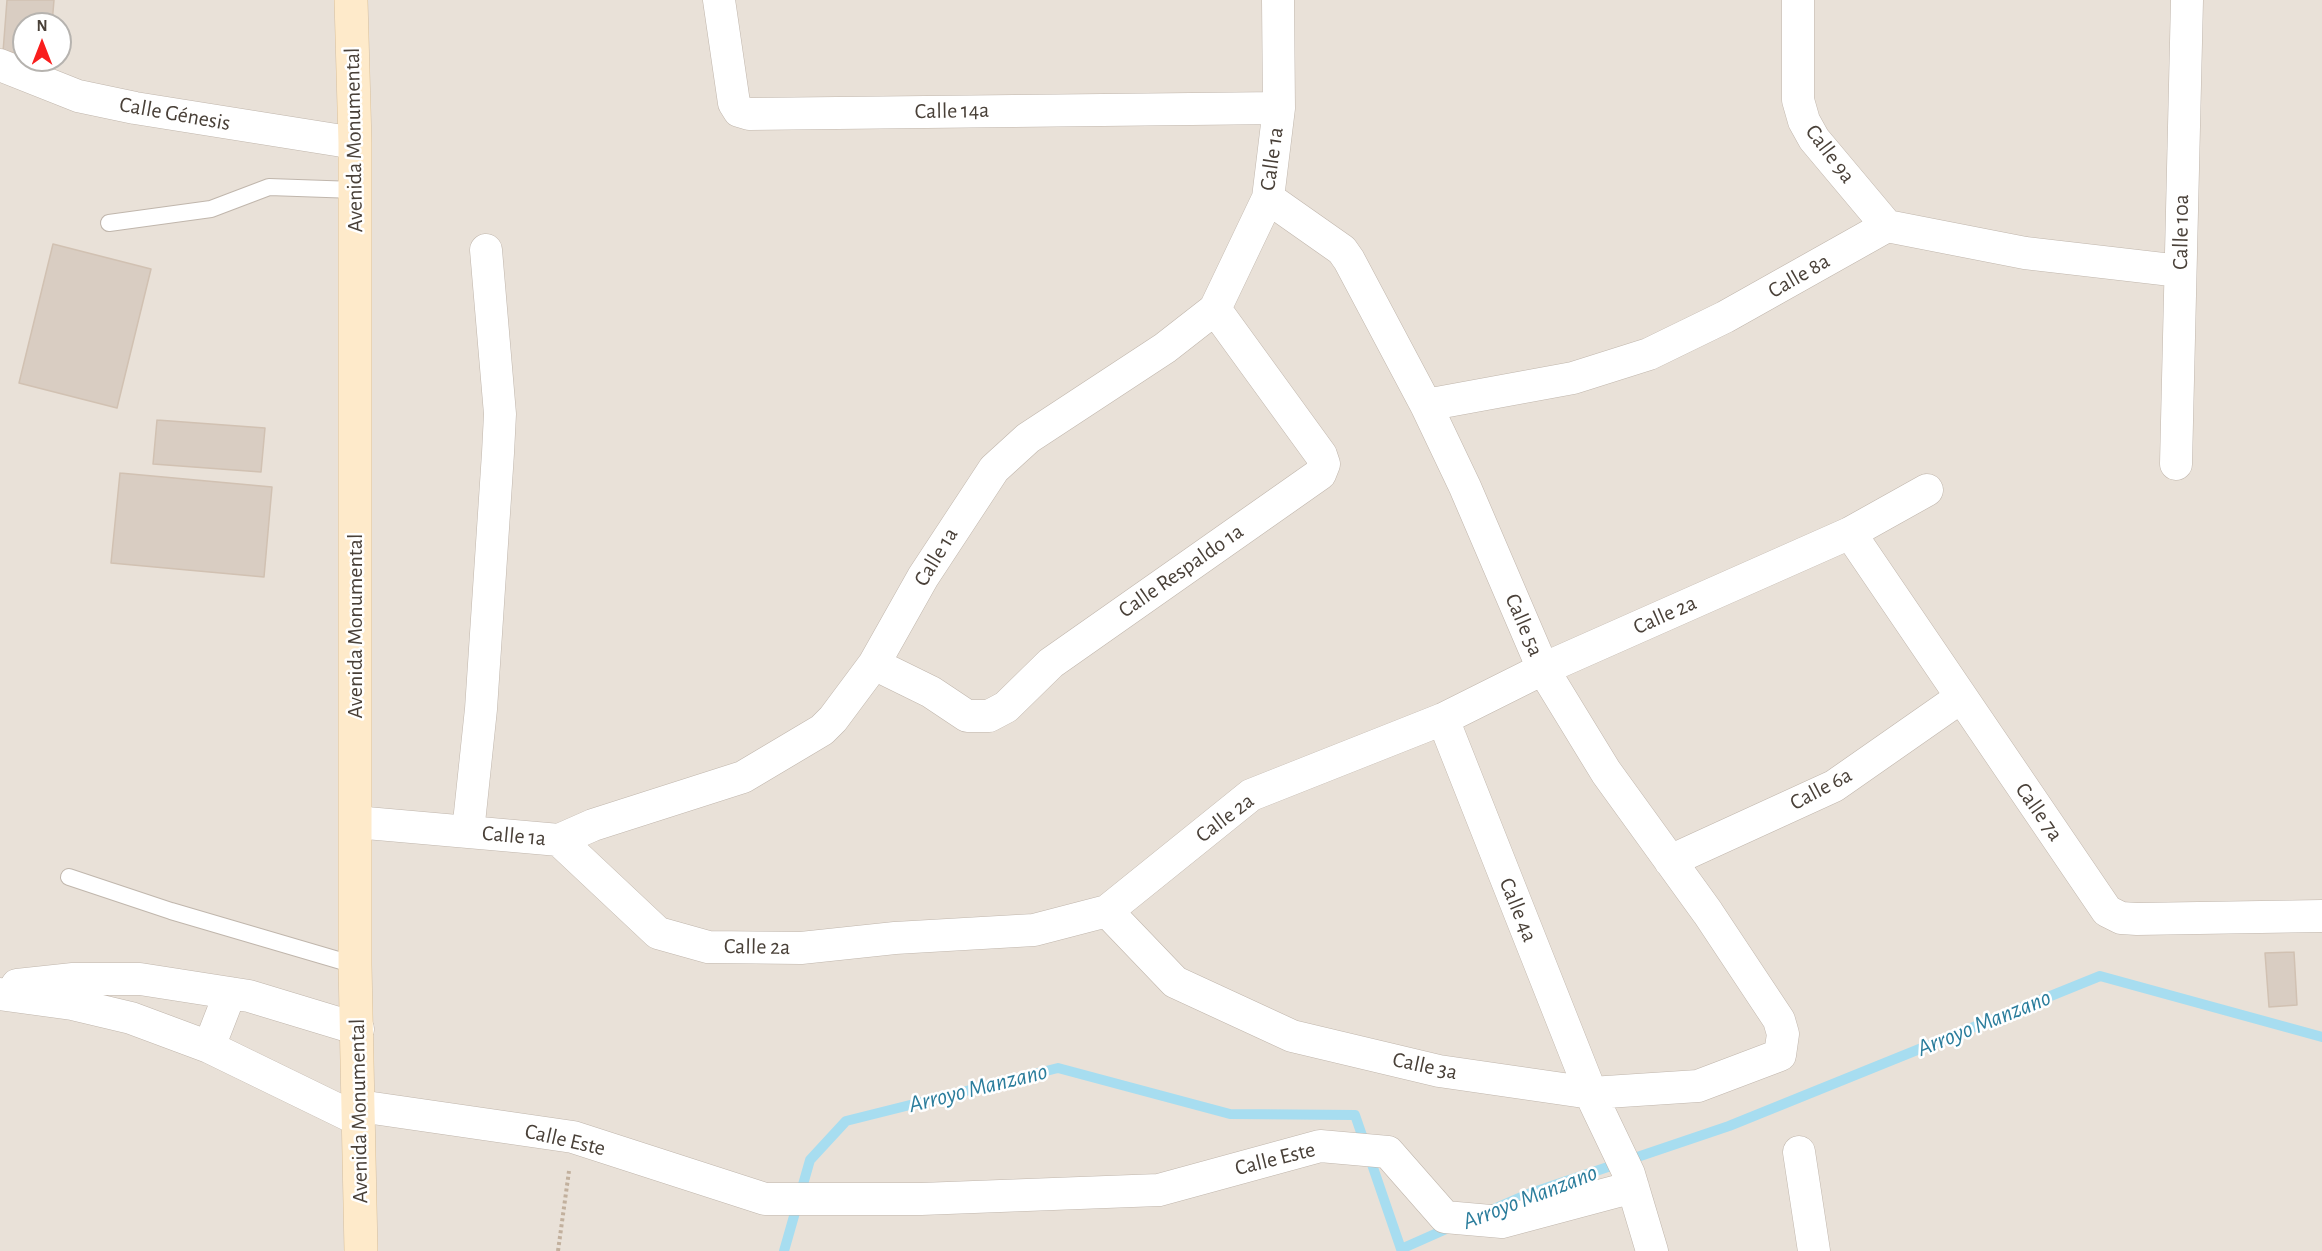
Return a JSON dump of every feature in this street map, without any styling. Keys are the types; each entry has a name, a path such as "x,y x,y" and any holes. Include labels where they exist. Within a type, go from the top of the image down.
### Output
{"main road":[{"name":"Avenida Monumental","path":"351,0 355,143 355,965 361,1251"}],"street":[{"name":"Calle 14a","path":"719,0 734,104 739,111 749,114 1279,108"},
{"name":"Calle 1a","path":"355,822 559,840 593,825 743,777 822,730 833,719 874,664 929,567 994,469 1028,438 1165,348 1215,309 1268,198 1279,108 1278,0"},
{"name":"Calle 9a","path":"1798,0 1798,100 1804,121 1814,139 1887,226"},
{"name":"Calle 10a","path":"2176,464 2187,0"},
{"name":"Calle Génesis","path":"0,65 78,96 135,108 355,143"},
{"name":"Calle 5a","path":"1268,198 1342,250 1426,405 1465,487 1543,669 1605,772 1708,913 1779,1020 1783,1034 1780,1055"},
{"path":"1887,226 2025,253 2180,271"},
{"name":"Calle 8a","path":"1426,405 1573,378 1649,354 1725,317 1887,226"},
{"path":"468,832 481,709 500,414 486,250"},
{"name":"Calle Respaldo 1a","path":"874,664 932,692 967,716 989,716 1006,707 1051,663 1320,474 1324,464 1321,455 1215,309"},
{"name":"Calle 2a","path":"559,840 658,933 708,947 801,948 906,937 1034,930 1107,911 1251,795 1443,719 1543,669 1850,533 1927,490"},
{"name":"Calle 7a","path":"1850,533 1960,698 2107,911 2121,918 2137,919 2322,915"},
{"name":"Calle 6a","path":"1670,861 1834,786 1960,698"},
{"name":"Calle 4a","path":"1443,719 1593,1098 1631,1180 1652,1251"},
{"name":"Calle 3a","path":"1107,911 1175,982 1292,1035 1439,1071 1593,1098 1698,1086 1780,1055"},
{"path":"0,988 74,979 140,979 230,993 358,1029"},
{"path":"209,1047 230,993"},
{"name":"Calle Este","path":"0,994 72,1004 131,1018 209,1047 359,1113 573,1137 765,1199 921,1199 1159,1190 1320,1146 1388,1152 1445,1217 1502,1222 1631,1180"},
{"path":"1799,1152 1814,1251"}],"lane":[{"path":"109,223 211,209 269,187 355,190"},
{"path":"69,877 171,911 355,965"}],"path":[{"path":"558,1251 573,1137"}],"shaded area":[{"path":"0,0 2322,0 2322,1251 0,1251"}],"building":[{"path":"7,0 54,0 53,12 12,12 12,52 3,52"},
{"path":"53,244 151,269 117,408 19,383"},
{"path":"157,420 265,428 261,472 153,464"},
{"path":"120,473 272,487 264,577 111,563"},
{"path":"2294,952 2297,1005 2269,1007 2265,953"}],"waterway":[{"name":"Arroyo Manzano","path":"1489,1211 1528,1194 1729,1126 2100,976 2322,1037"},
{"name":"Arroyo Manzano","path":"784,1251 810,1160 846,1121 1058,1068 1230,1114 1355,1115 1401,1249 1453,1226"}]}
